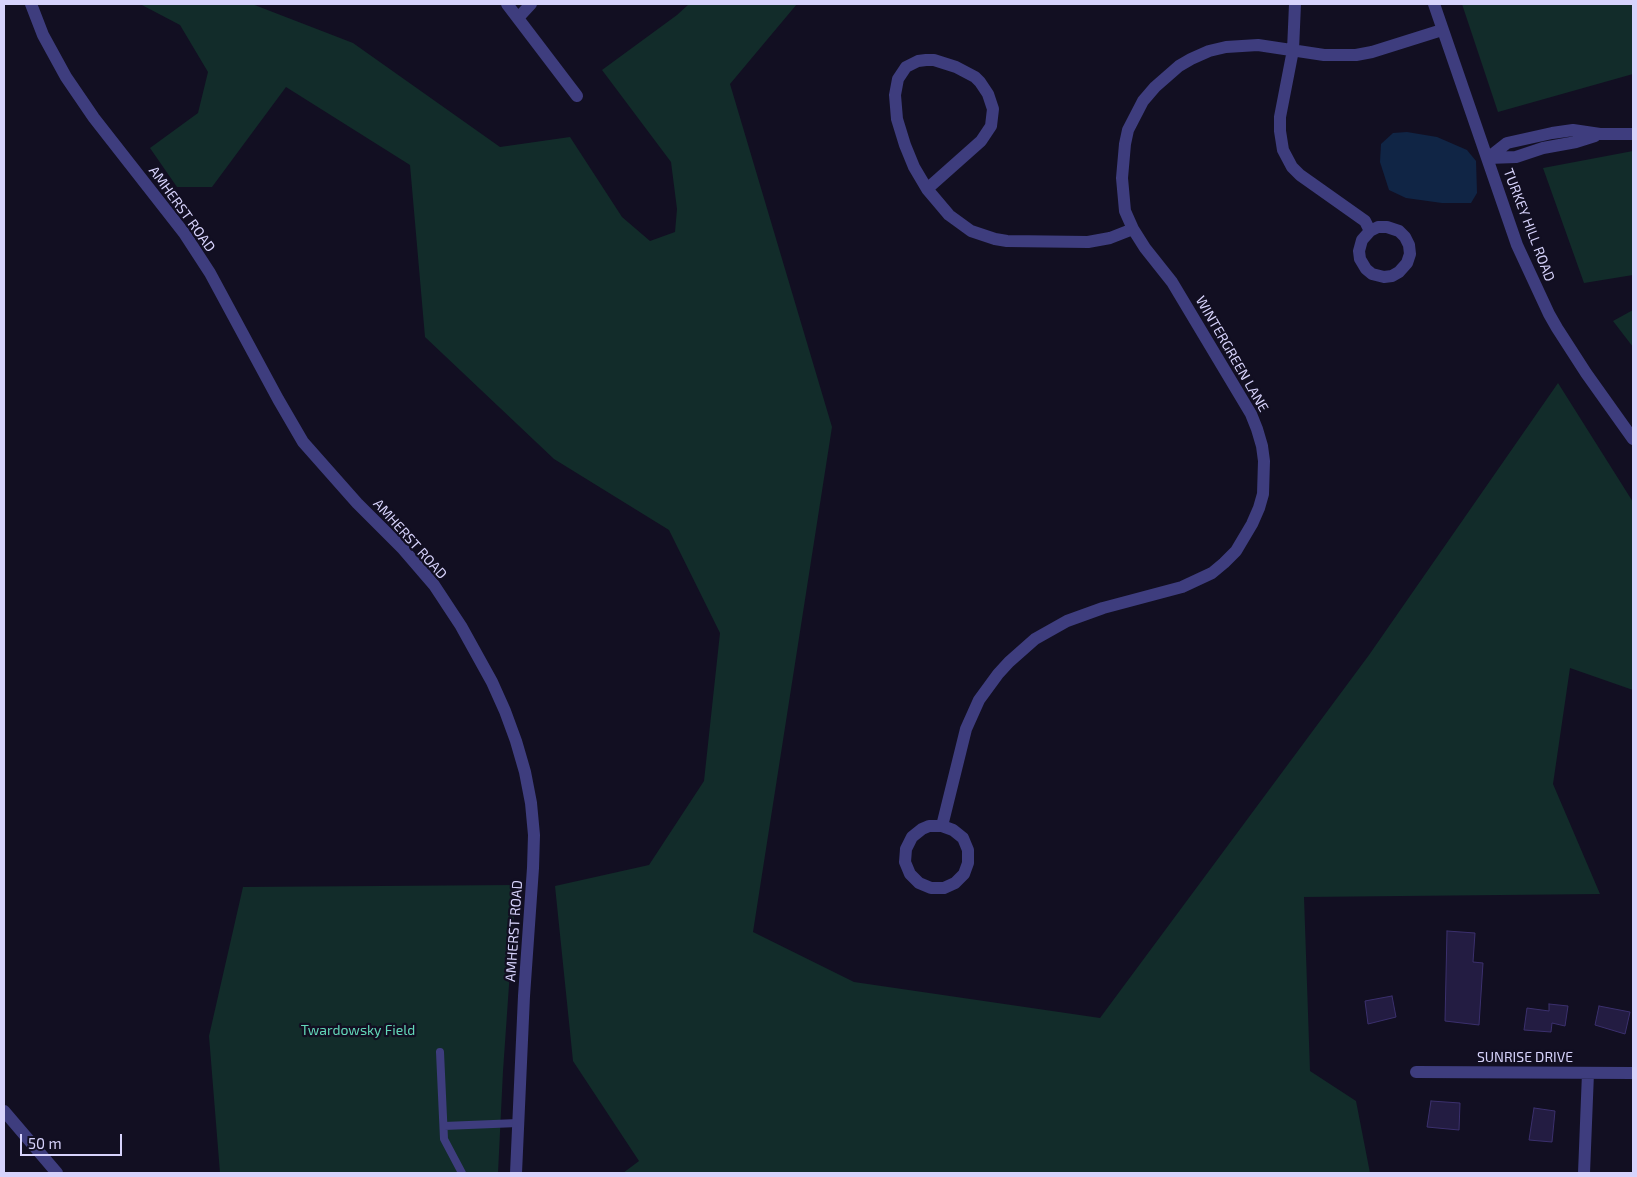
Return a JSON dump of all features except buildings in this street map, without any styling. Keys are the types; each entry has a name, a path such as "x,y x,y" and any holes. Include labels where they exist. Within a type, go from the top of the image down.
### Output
{"street":[{"name":"AMHERST ROAD","path":"31,4 43,35 66,77 94,118 184,233 210,273 278,400 303,442 357,502 403,548 434,585 461,626 498,697 516,742 525,772 531,803 534,835 516,1173"},
{"path":"507,4 577,96"},
{"path":"518,18 531,4"},
{"path":"1295,4 1292,50 1280,118 1281,141 1286,158 1300,175 1360,216 1370,231"},
{"name":"TURKEY HILL ROAD","path":"1434,4 1518,245 1549,314 1586,373 1633,439"},
{"name":"WINTERGREEN LANE","path":"942,826 966,729 980,700 1009,662 1035,639 1067,621 1103,608 1182,587 1212,573 1236,551 1252,524 1263,494 1264,461 1258,429 1251,414 1172,282 1145,248 1133,229 1125,211 1122,162 1128,130 1143,101 1155,87 1179,66 1209,51 1242,45 1258,45 1324,55 1356,55 1372,52 1442,30"},
{"path":"928,189 981,141 991,126 993,109 988,94 975,77 956,67 934,60 918,61 906,67 898,79 896,95 897,119 902,138 914,166 928,189 940,206 960,224 971,231 1008,241 1088,242 1110,238 1133,229"},
{"path":"1488,158 1507,143 1530,137 1573,130 1600,134 1633,134"},
{"path":"1378,227 1387,227 1399,231 1405,238 1410,254 1405,266 1399,272 1392,276 1380,277 1369,272 1364,266 1360,259 1360,247 1362,240 1370,231 1378,227"},
{"path":"928,826 942,826 954,830 963,838 968,850 968,863 964,874 955,883 944,888 931,888 919,884 910,874 905,862 906,849 912,837 922,829 928,826"},
{"name":"SUNRISE DRIVE","path":"1416,1072 1633,1073"},
{"path":"1584,1173 1588,1073"},
{"path":"4,1112 56,1173"}],"lane":[{"path":"440,1052 444,1139 462,1173"},
{"path":"444,1126 518,1123"}],"green space":[{"path":"140,4 252,4 353,43 500,147 570,137 622,217 650,241 675,232 677,209 671,162 602,70 677,15 689,4 797,4 730,84 832,427 753,932 854,982 1100,1018 1369,655 1558,383 1633,502 1633,690 1570,668 1553,784 1600,894 1304,897 1310,1071 1356,1101 1370,1173 623,1173 639,1161 573,1061 555,886 649,865 704,781 720,633 669,530 554,459 425,337 410,165 286,87 212,187 177,187 150,148 198,113 208,72 180,25"},
{"path":"1462,4 1633,4 1633,74 1498,112"},
{"path":"1633,151 1633,275 1584,283 1543,168"},
{"path":"1633,310 1633,347 1613,321"},
{"name":"Twardowsky Field","path":"516,885 498,1173 220,1173 209,1036 243,887"}],"water":[{"path":"1407,132 1437,137 1467,150 1476,161 1477,193 1471,203 1442,203 1406,198 1389,190 1380,162 1381,144 1393,133"}]}
